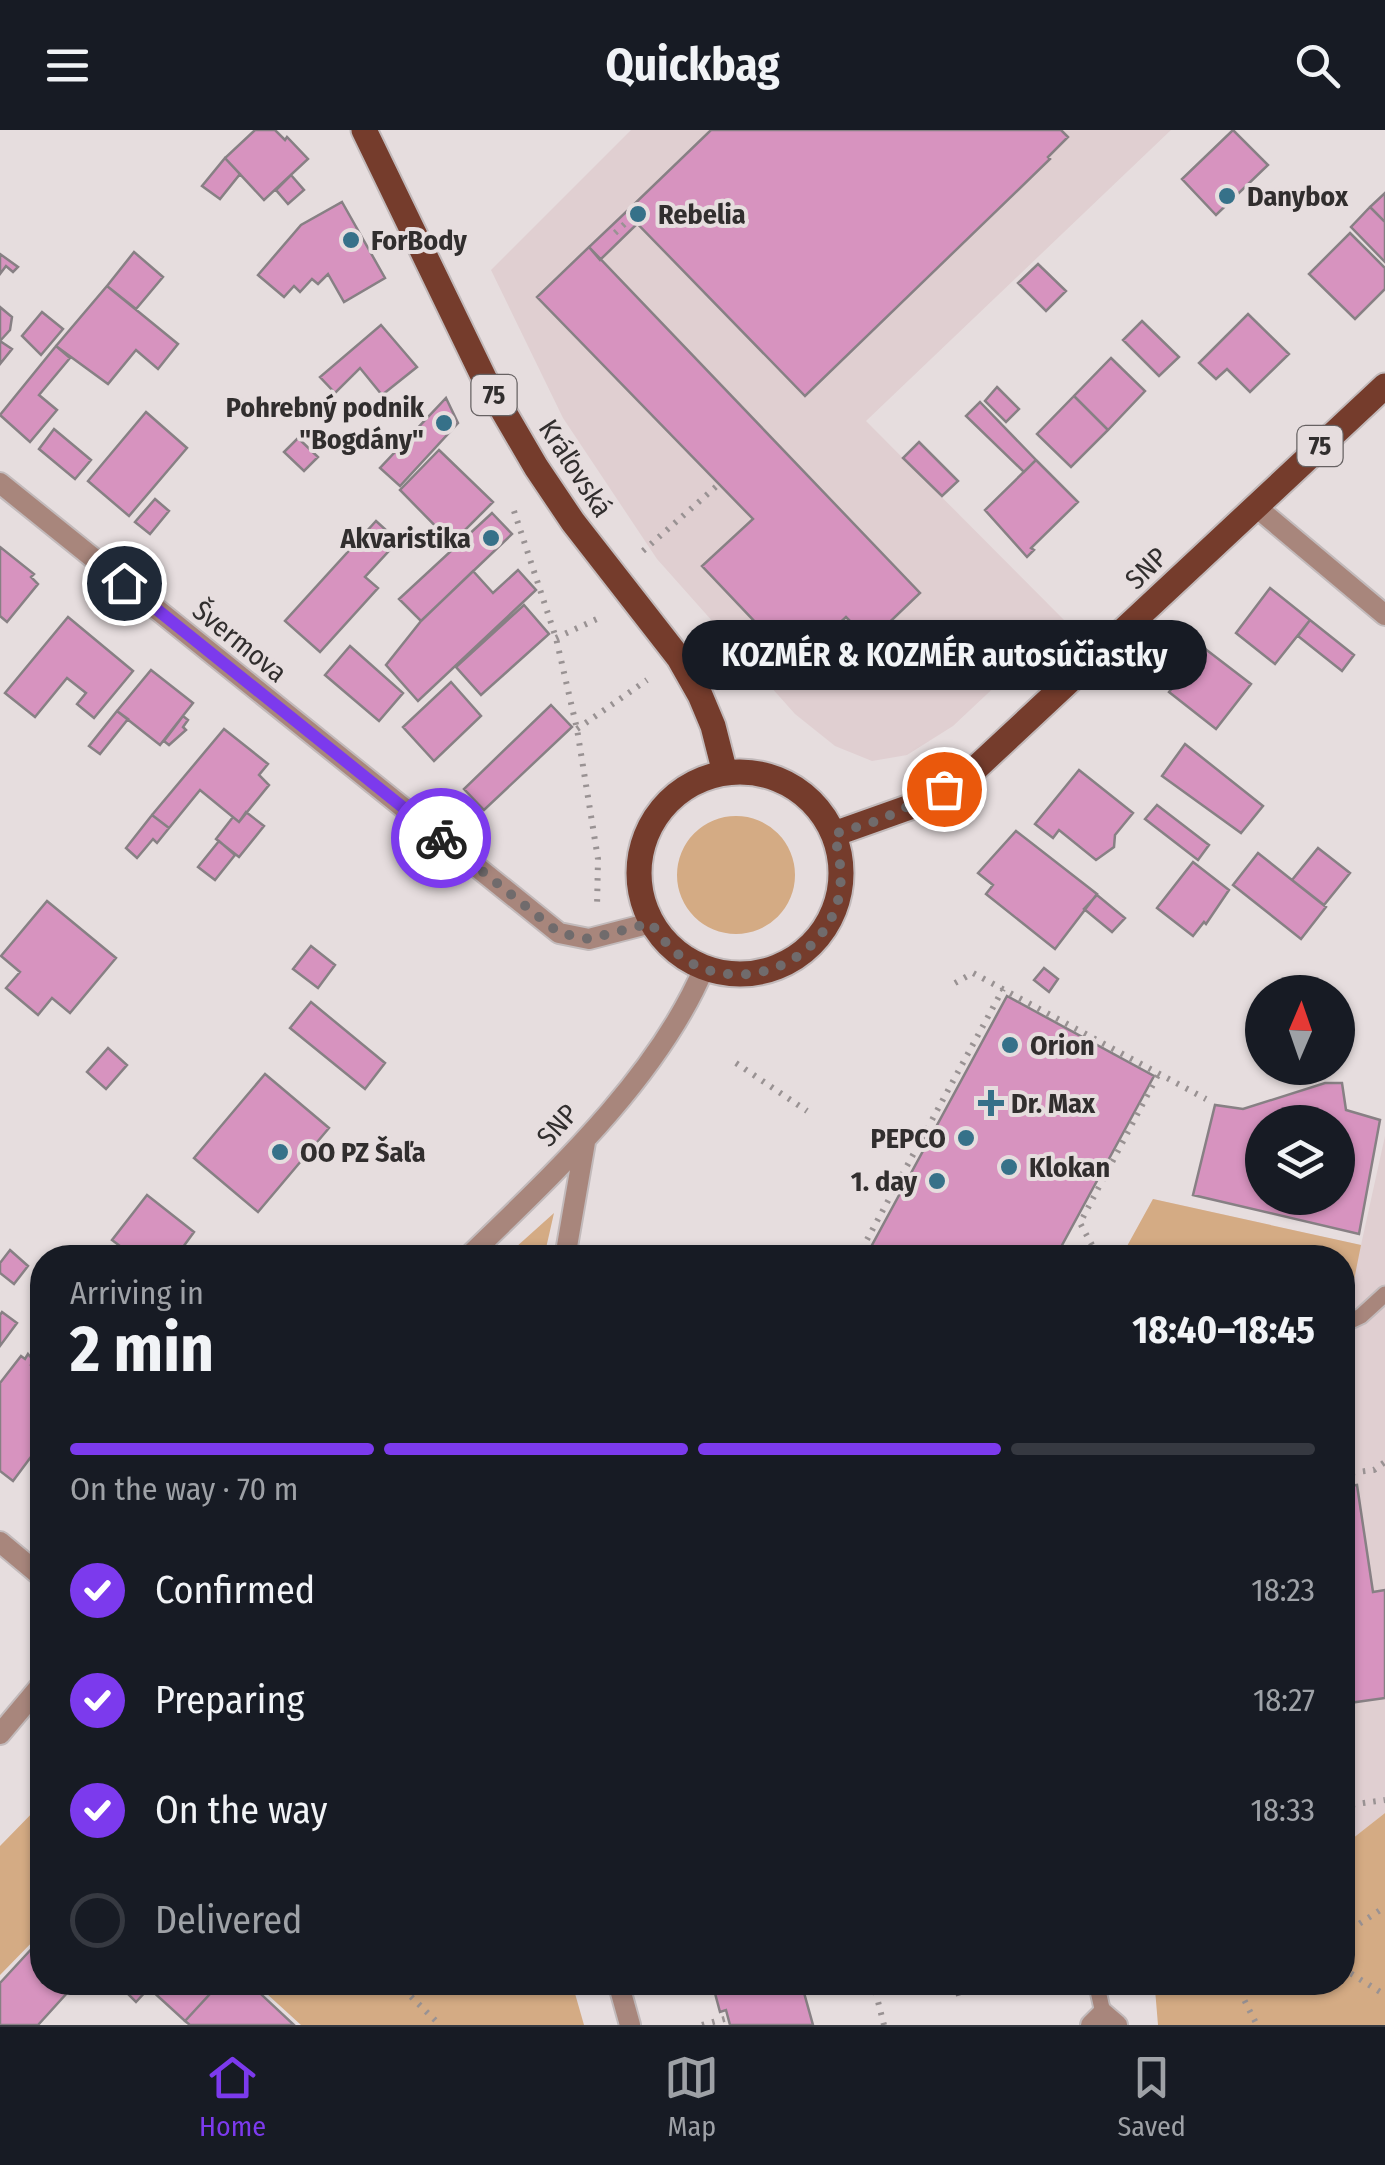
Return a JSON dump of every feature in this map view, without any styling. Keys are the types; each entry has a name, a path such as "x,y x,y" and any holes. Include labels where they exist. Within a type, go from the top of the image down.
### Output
{"main road":[{"name":"Kráľovská","path":"364,130 484,378 536,467 679,658 700,695 713,726 725,774"},
{"name":"SNP","path":"834,834 910,807 976,768 1385,386"},
{"path":"747,772 790,785 822,814 834,834 840,856 839,892 828,925 795,959 751,974 727,974 683,958 651,923 638,876 648,828 680,791 701,780 747,772"}],"street":[{"name":"Švermova","path":"0,483 559,933 589,939 651,923"},
{"path":"1255,506 1385,615"},
{"name":"SNP","path":"480,1245 586,1142 672,1030 704,968"},
{"path":"567,1245 586,1142"},
{"path":"0,1542 30,1567"},
{"path":"0,1734 30,1698"},
{"path":"622,1995 630,2025"}],"lane":[{"path":"1355,1319 1385,1294"},
{"path":"1099,1995 1104,2021"}],"path":[{"path":"615,233 632,217"},
{"path":"642,550 719,484"},
{"path":"514,511 556,638 577,730 598,858 599,906 588,915"},
{"path":"556,638 599,618"},
{"path":"577,730 647,680"},
{"path":"954,983 973,973 1206,1098"},
{"path":"864,1245 1004,989"},
{"path":"736,1063 807,1111"},
{"path":"1092,1245 1080,1222 1159,1073"},
{"path":"1355,1472 1374,1470 1385,1462"},
{"path":"1355,1804 1385,1800"},
{"path":"1355,1927 1385,1907"},
{"path":"1355,1976 1385,1994"},
{"path":"409,1995 440,2025"},
{"path":"876,1995 884,2025"},
{"path":"1242,1995 1258,2025"},
{"path":"702,2025 728,2018"}],"shaded area":[{"path":"631,130 1171,130 866,421 1065,621 953,726 907,755 872,761 835,746 795,714 657,559 563,418 491,270"},
{"path":"736,816 759,820 778,833 791,852 795,875 791,898 778,917 759,930 736,934 713,930 694,917 681,898 677,875 681,852 694,833 713,820"},
{"path":"1385,1136 1385,1813 1355,1837 1355,1245 1128,1245 1153,1199 1361,1245"},
{"path":"1153,1199 1361,1245 1355,1275 1355,1245 1128,1245"},
{"path":"554,1213 547,1245 518,1245"},
{"path":"1385,1813 1385,2025 1158,2025 1156,1995 1355,1995 1355,1837"},
{"path":"30,1815 30,1944 0,1975 0,1846"},
{"path":"268,1995 575,1995 584,2025 301,2025"}],"building":[{"path":"255,130 275,130 308,159 264,200 225,158"},
{"path":"711,130 1061,130 1068,137 1050,159 805,396 626,212"},
{"path":"1233,130 1268,165 1216,215 1182,179"},
{"path":"225,158 240,174 220,199 202,186"},
{"path":"291,175 304,190 288,204 276,190"},
{"path":"1385,193 1385,222 1370,207"},
{"path":"342,202 385,278 344,302 328,274 318,284 312,279 300,292 294,286 284,297 258,275 301,225"},
{"path":"1370,207 1385,222 1385,262 1351,227"},
{"path":"626,212 638,223 600,260 589,247"},
{"path":"1350,233 1385,268 1385,289 1355,319 1309,274"},
{"path":"589,247 920,593 870,641 846,617 795,664 702,566 753,519 537,297"},
{"path":"134,252 163,277 136,309 107,286"},
{"path":"0,254 18,267 13,272 6,266 0,274"},
{"path":"1038,264 1066,291 1046,311 1018,283"},
{"path":"107,286 178,344 158,369 136,350 108,384 56,346"},
{"path":"0,307 12,317 10,330 0,341"},
{"path":"42,312 63,329 41,355 22,336"},
{"path":"1248,314 1289,354 1250,392 1227,369 1216,379 1199,363"},
{"path":"1142,321 1179,357 1159,376 1123,340"},
{"path":"381,325 417,367 382,395 360,368 335,393 320,377"},
{"path":"0,341 12,349 0,364"},
{"path":"56,346 70,358 39,395 57,410 30,442 0,415"},
{"path":"1111,358 1145,391 1108,430 1074,396"},
{"path":"997,387 1019,409 1006,422 985,401"},
{"path":"1074,396 1108,430 1071,467 1037,434"},
{"path":"446,398 458,423 400,486 380,468"},
{"path":"980,402 1036,460 1024,472 966,416"},
{"path":"146,412 187,448 129,516 88,481"},
{"path":"54,429 91,460 75,479 39,449"},
{"path":"298,438 318,457 304,471 284,452"},
{"path":"919,442 958,481 942,496 903,458"},
{"path":"439,450 493,502 452,543 400,490"},
{"path":"1036,460 1078,502 1031,548 1034,550 1027,557 985,510"},
{"path":"155,499 169,511 150,534 135,522"},
{"path":"492,513 512,534 421,621 399,599"},
{"path":"376,521 398,541 365,577 378,588 320,652 285,621"},
{"path":"0,547 34,574 31,577 38,584 7,622 0,616"},
{"path":"518,570 536,590 418,701 386,665 421,621 473,571 493,593"},
{"path":"1270,588 1310,620 1275,664 1236,633"},
{"path":"524,605 549,634 481,695 456,667"},
{"path":"68,617 133,671 94,718 77,704 86,693 67,678 35,717 5,693"},
{"path":"1310,620 1354,655 1342,671 1298,636"},
{"path":"350,646 403,693 379,721 325,675"},
{"path":"1204,648 1251,684 1216,729 1169,692"},
{"path":"151,670 193,703 160,745 117,711"},
{"path":"451,682 481,716 434,761 403,727"},
{"path":"551,705 572,727 484,810 464,789"},
{"path":"117,711 128,719 100,754 89,746"},
{"path":"183,716 188,720 183,727 186,730 169,745 164,741"},
{"path":"224,729 268,764 259,775 269,785 239,822 200,790 169,828 152,815"},
{"path":"1185,744 1263,806 1241,833 1162,776"},
{"path":"1079,770 1133,813 1115,835 1114,847 1096,860 1059,830 1053,838 1035,824"},
{"path":"1157,805 1209,845 1198,860 1145,819"},
{"path":"246,812 264,826 239,857 216,839 233,817 239,822"},
{"path":"152,815 169,828 137,858 126,848"},
{"path":"1016,831 1097,894 1055,949 986,894 993,885 978,873"},
{"path":"219,841 235,855 215,880 198,867"},
{"path":"1318,848 1350,873 1324,905 1292,880"},
{"path":"1258,853 1326,907 1301,939 1233,885"},
{"path":"1193,862 1229,890 1193,936 1157,908"},
{"path":"1097,895 1125,918 1112,932 1084,909"},
{"path":"47,901 116,958 70,1013 52,998 38,1015 6,988 20,972 1,956"},
{"path":"311,946 335,965 318,988 293,969"},
{"path":"1044,968 1058,979 1049,992 1034,980"},
{"name":"Klokan","path":"1007,996 1154,1076 1062,1245 872,1245"},
{"path":"311,1002 385,1063 365,1089 290,1028"},
{"path":"108,1048 127,1065 106,1089 87,1072"},
{"path":"265,1074 329,1128 258,1212 194,1158"},
{"path":"1319,1085 1342,1085 1345,1105 1256,1105"},
{"path":"1215,1105 1245,1108 1245,1207 1193,1195"},
{"path":"1355,1113 1380,1120 1359,1234 1278,1215 1355,1215"},
{"path":"147,1195 194,1232 184,1245 119,1245 112,1240"},
{"path":"10,1250 28,1266 14,1284 0,1273 0,1263"},
{"path":"2,1312 17,1323 0,1346 0,1315"},
{"path":"28,1354 30,1458 13,1481 0,1471 0,1383 21,1356 25,1359"},
{"path":"1355,1485 1373,1592 1385,1590 1385,1698 1355,1702"},
{"path":"30,1950 30,1995 65,1995 38,2025 0,2025 0,1983"},
{"path":"157,1995 209,1995 185,2021"},
{"path":"209,1995 262,1995 294,2025 190,2025 185,2021"},
{"path":"715,1995 805,1995 813,2025 730,2025 726,2010 720,2012"}],"way so far":[{"path":"441,838 559,933 589,939 651,923 683,958 727,974 751,974 795,959 828,925 841,880 834,834 880,820 944,789"}],"place":[{"name":"Danybox","path":"1227,196"},
{"name":"Rebelia","path":"638,214"},
{"name":"ForBody","path":"351,240"},
{"name":"Pohrebný podnik \"Bogdány\"","path":"444,423"},
{"name":"Akvaristika","path":"491,538"},
{"name":"KOZMÉR & KOZMÉR autosúčiastky","path":"944,789"},
{"name":"Orion","path":"1010,1045"},
{"name":"Dr. Max","path":"991,1103"},
{"name":"PEPCO","path":"966,1138"},
{"name":"OO PZ Šaľa","path":"280,1152"},
{"name":"Klokan","path":"1009,1167"},
{"name":"1. day","path":"937,1181"}],"route":[{"path":"124,583 441,838"}]}
